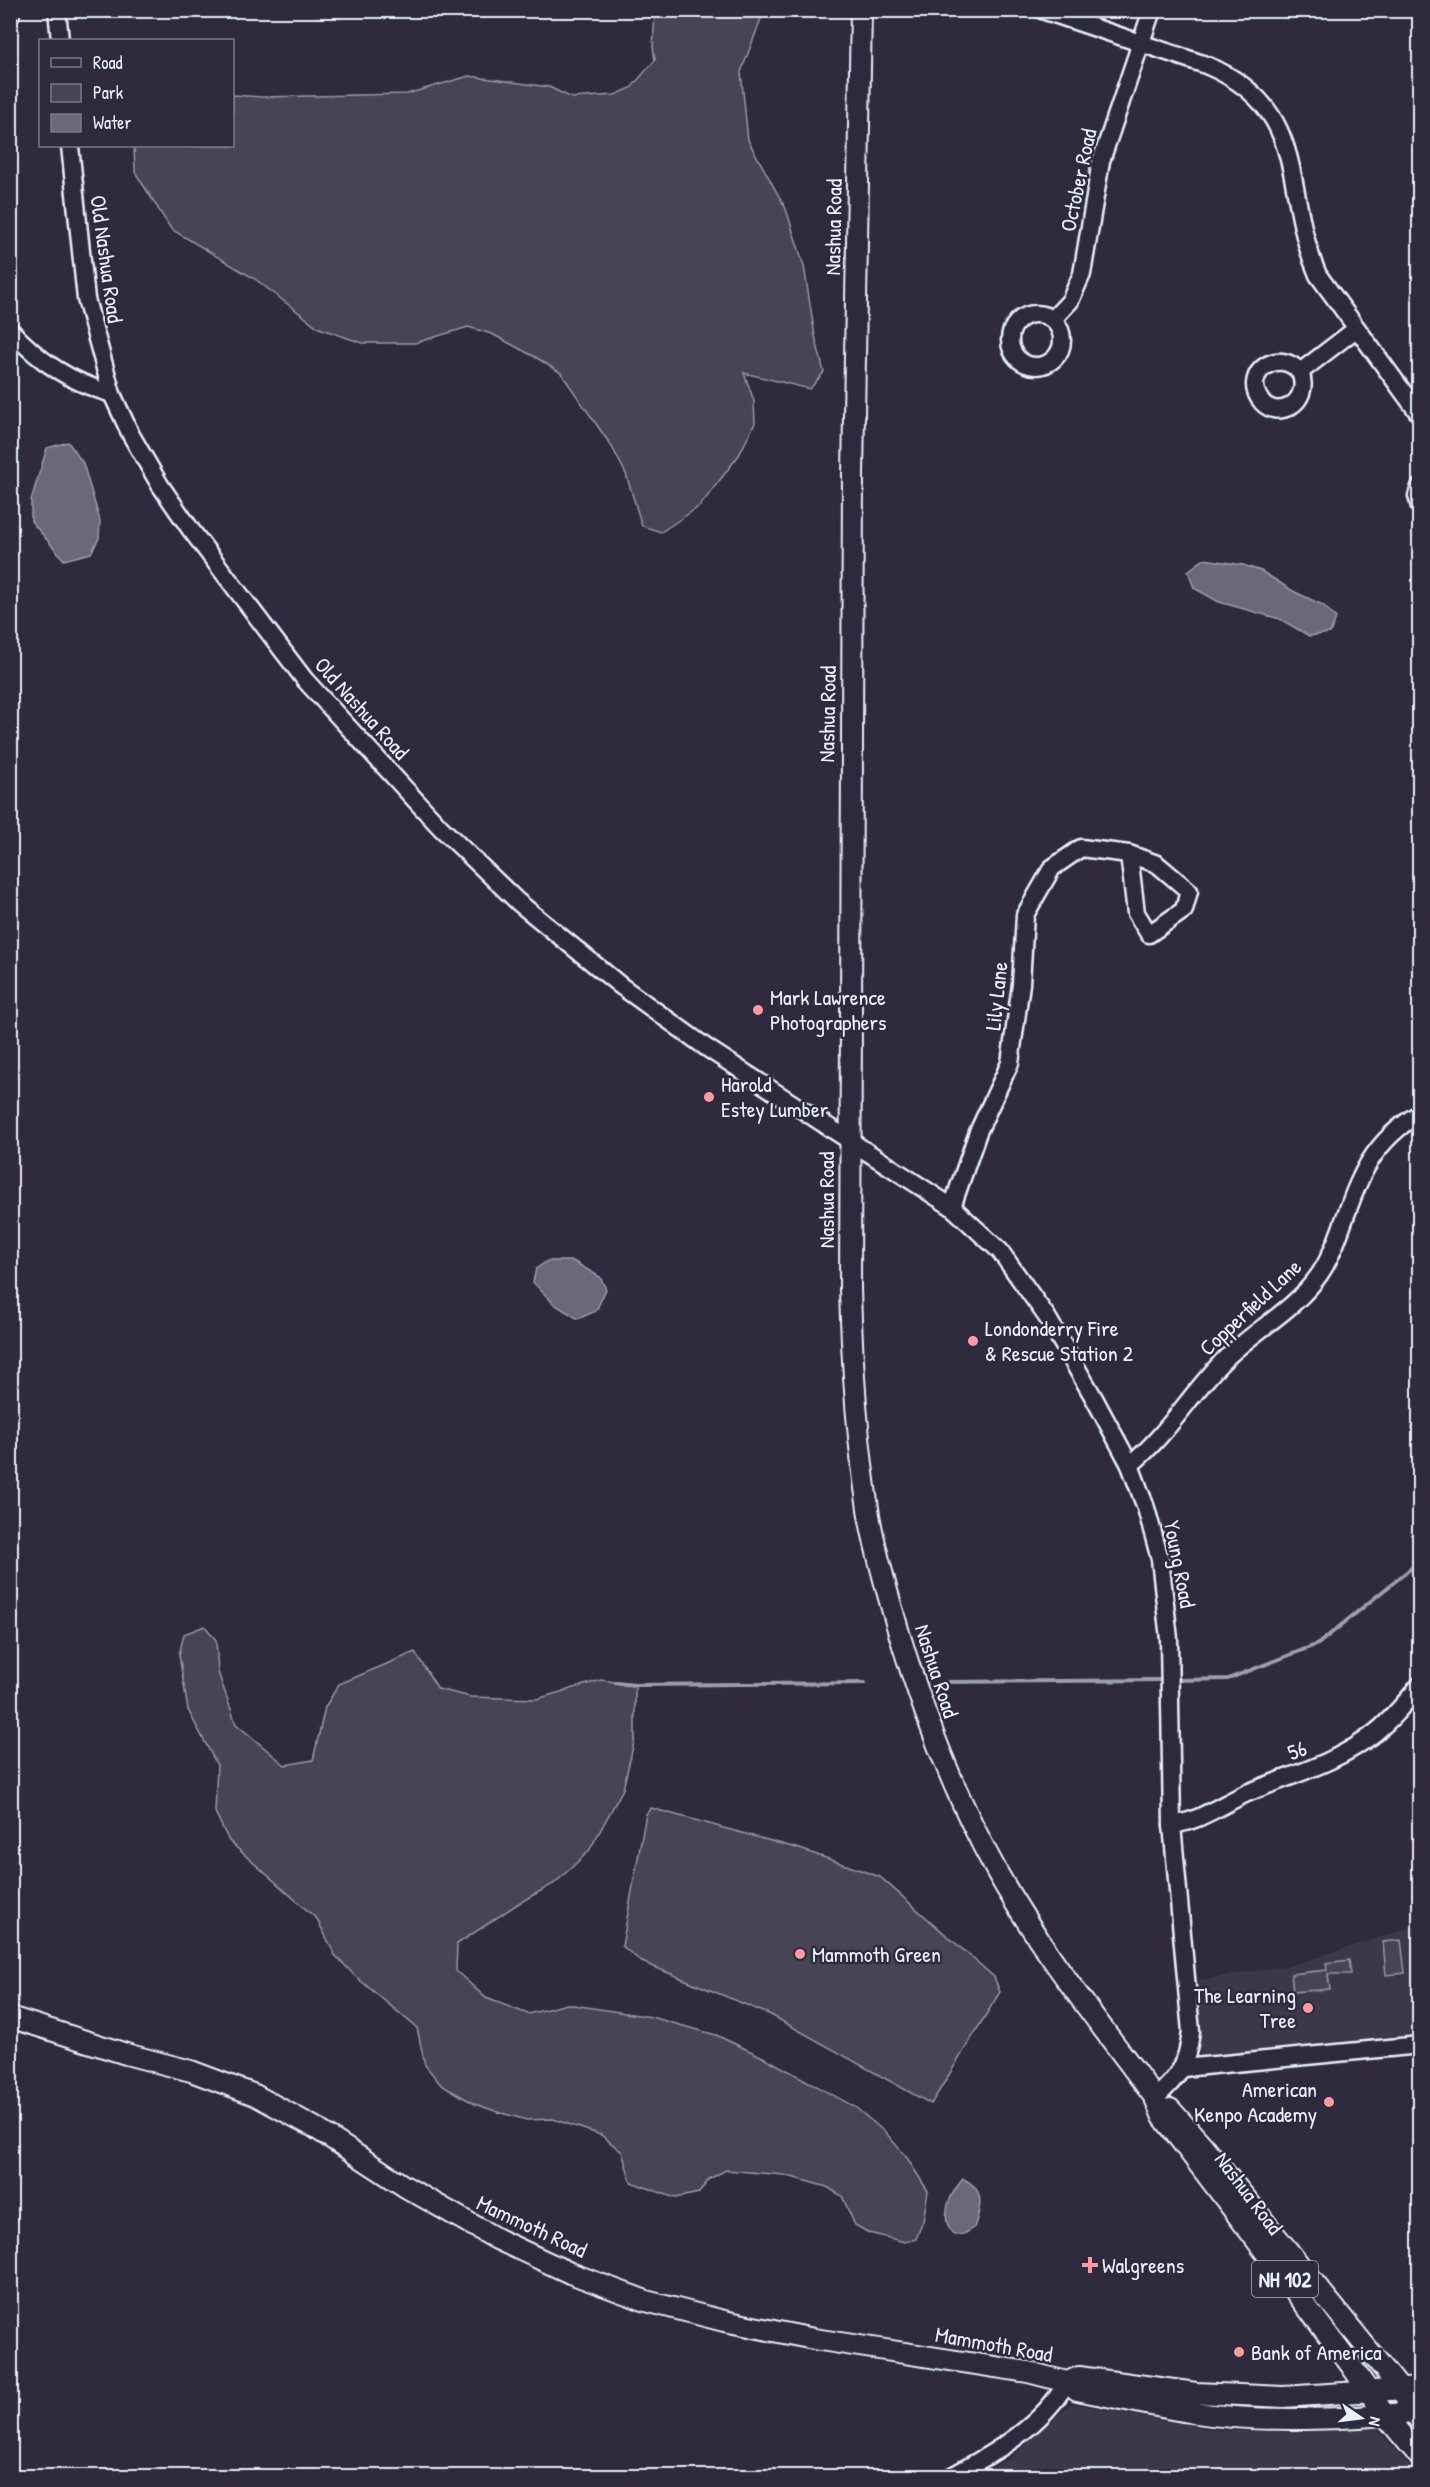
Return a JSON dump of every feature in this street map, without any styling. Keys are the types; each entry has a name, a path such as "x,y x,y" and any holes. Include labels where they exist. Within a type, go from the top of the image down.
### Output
{"main road":[{"name":"Nashua Road","path":"861,10 853,474 850,1289 856,1420 875,1543 915,1687 966,1813 997,1871 1047,1951 1155,2098 1163,2117 1385,2415 1419,2457"},
{"name":"Mammoth Road","path":"10,2017 115,2051 191,2071 255,2095 314,2127 404,2186 497,2239 570,2273 646,2301 814,2339 998,2366 1067,2382 1077,2390 1202,2413 1279,2418 1417,2415"},
{"name":"Nashua Road","path":"1155,2098 1172,2111 1203,2146 1410,2389 1417,2415"},
{"name":"Mammoth Road","path":"1067,2382 1079,2378 1196,2393 1283,2397 1410,2389"}],"street":[{"path":"10,16 12,10"},
{"path":"57,10 60,39"},
{"path":"1042,10 1206,65 1228,75 1247,89 1264,107 1278,127 1287,149 1312,262 1326,289 1419,415"},
{"name":"October Road","path":"1053,319 1070,301 1082,274 1101,161 1152,10"},
{"name":"Old Nashua Road","path":"70,147 86,299 112,394 131,435 160,485 305,680 441,828 519,902 621,986 733,1066 850,1142"},
{"path":"1300,372 1356,329"},
{"path":"10,330 35,354 61,374 84,385 112,394"},
{"path":"1419,487 1417,496 1419,507"},
{"name":"Lily Lane","path":"952,1207 978,1132 1010,1063 1021,984 1025,915 1052,868 1081,848 1129,854 1157,864 1189,891 1184,910 1149,934 1136,913 1129,854"},
{"name":"Copperfield Lane","path":"1130,1465 1156,1442 1222,1361 1313,1283 1328,1261 1356,1186 1368,1161 1394,1130 1419,1113"},
{"name":"Young Road","path":"850,1142 952,1207 982,1232 1017,1272 1047,1317 1095,1398 1130,1465 1154,1533 1165,1585 1169,1639 1172,1826 1191,2032 1183,2068 1155,2098"},
{"name":"56","path":"1172,1826 1199,1819 1246,1794 1320,1766 1355,1748 1395,1714 1419,1685"},
{"path":"1183,2068 1419,2045"},
{"path":"952,2476 1032,2425 1057,2399 1067,2382"}],"shaded area":[{"name":"The Learning Tree","path":"1419,1925 1419,2036 1206,2060 1201,2057 1193,1981 1292,1965"},
{"path":"1071,2403 1216,2430 1280,2432 1377,2428 1418,2476 976,2476 1012,2457"}],"green space":[{"path":"655,11 764,11 741,72 748,140 786,209 804,266 815,336 824,372 810,389 744,373 754,401 755,423 739,455 700,506 661,532 642,526 626,474 612,447 561,373 492,334 468,327 415,343 362,343 319,328 255,279 171,229 135,172 134,147 234,147 234,95 262,97 407,94 469,76 549,87 572,98 615,95 631,88 655,60 653,47"},
{"path":"205,1626 216,1640 218,1672 236,1724 285,1765 313,1760 325,1707 339,1684 415,1652 438,1689 471,1697 537,1699 601,1680 635,1685 635,1738 623,1789 589,1851 555,1883 519,1903 457,1944 456,1971 486,1998 528,2014 567,2004 651,2017 716,2035 765,2058 855,2107 886,2133 907,2158 928,2191 923,2221 916,2239 905,2242 869,2233 855,2225 842,2196 827,2187 784,2175 726,2170 709,2179 699,2193 675,2198 631,2182 622,2152 601,2135 553,2119 527,2120 501,2113 475,2104 441,2085 425,2065 417,2028 355,1976 335,1955 317,1919 229,1841 215,1812 217,1765 188,1710 179,1655 184,1634"},
{"name":"Mammoth Green","path":"651,1808 800,1849 880,1877 994,1977 1000,1992 931,2104 771,2015 642,1962 622,1946 646,1814"},
{"path":"1401,1940 1405,1973 1386,1975 1383,1942"},
{"path":"1349,1960 1351,1974 1328,1974 1330,1989 1293,1992 1291,1974 1327,1970 1326,1963"}],"water":[{"path":"68,442 83,463 100,521 99,538 91,553 64,560 31,521 31,500 47,448"},
{"path":"1204,559 1243,565 1261,571 1293,591 1323,605 1336,618 1330,633 1309,636 1280,619 1219,602 1194,588 1188,571"},
{"path":"547,1261 573,1261 600,1277 606,1289 596,1311 578,1319 554,1304 533,1282 536,1269"},
{"path":"963,2179 975,2188 980,2206 974,2228 964,2234 954,2235 949,2228 946,2214 950,2199"}],"waterway":[{"path":"1178,1680 1228,1679 1318,1644 1420,1561"},
{"path":"948,1682 1159,1680"},
{"path":"616,1683 635,1685 865,1683"}],"place":[{"name":"Mark Lawrence Photographers","path":"758,1010"},
{"name":"Harold Estey Lumber","path":"709,1097"},
{"name":"Londonderry Fire & Rescue Station 2","path":"973,1341"},
{"name":"Mammoth Green","path":"800,1954"},
{"name":"The Learning Tree","path":"1308,2008"},
{"name":"American Kenpo Academy","path":"1329,2102"},
{"name":"Walgreens","path":"1090,2265"},
{"name":"Bank of America","path":"1239,2352"}]}
